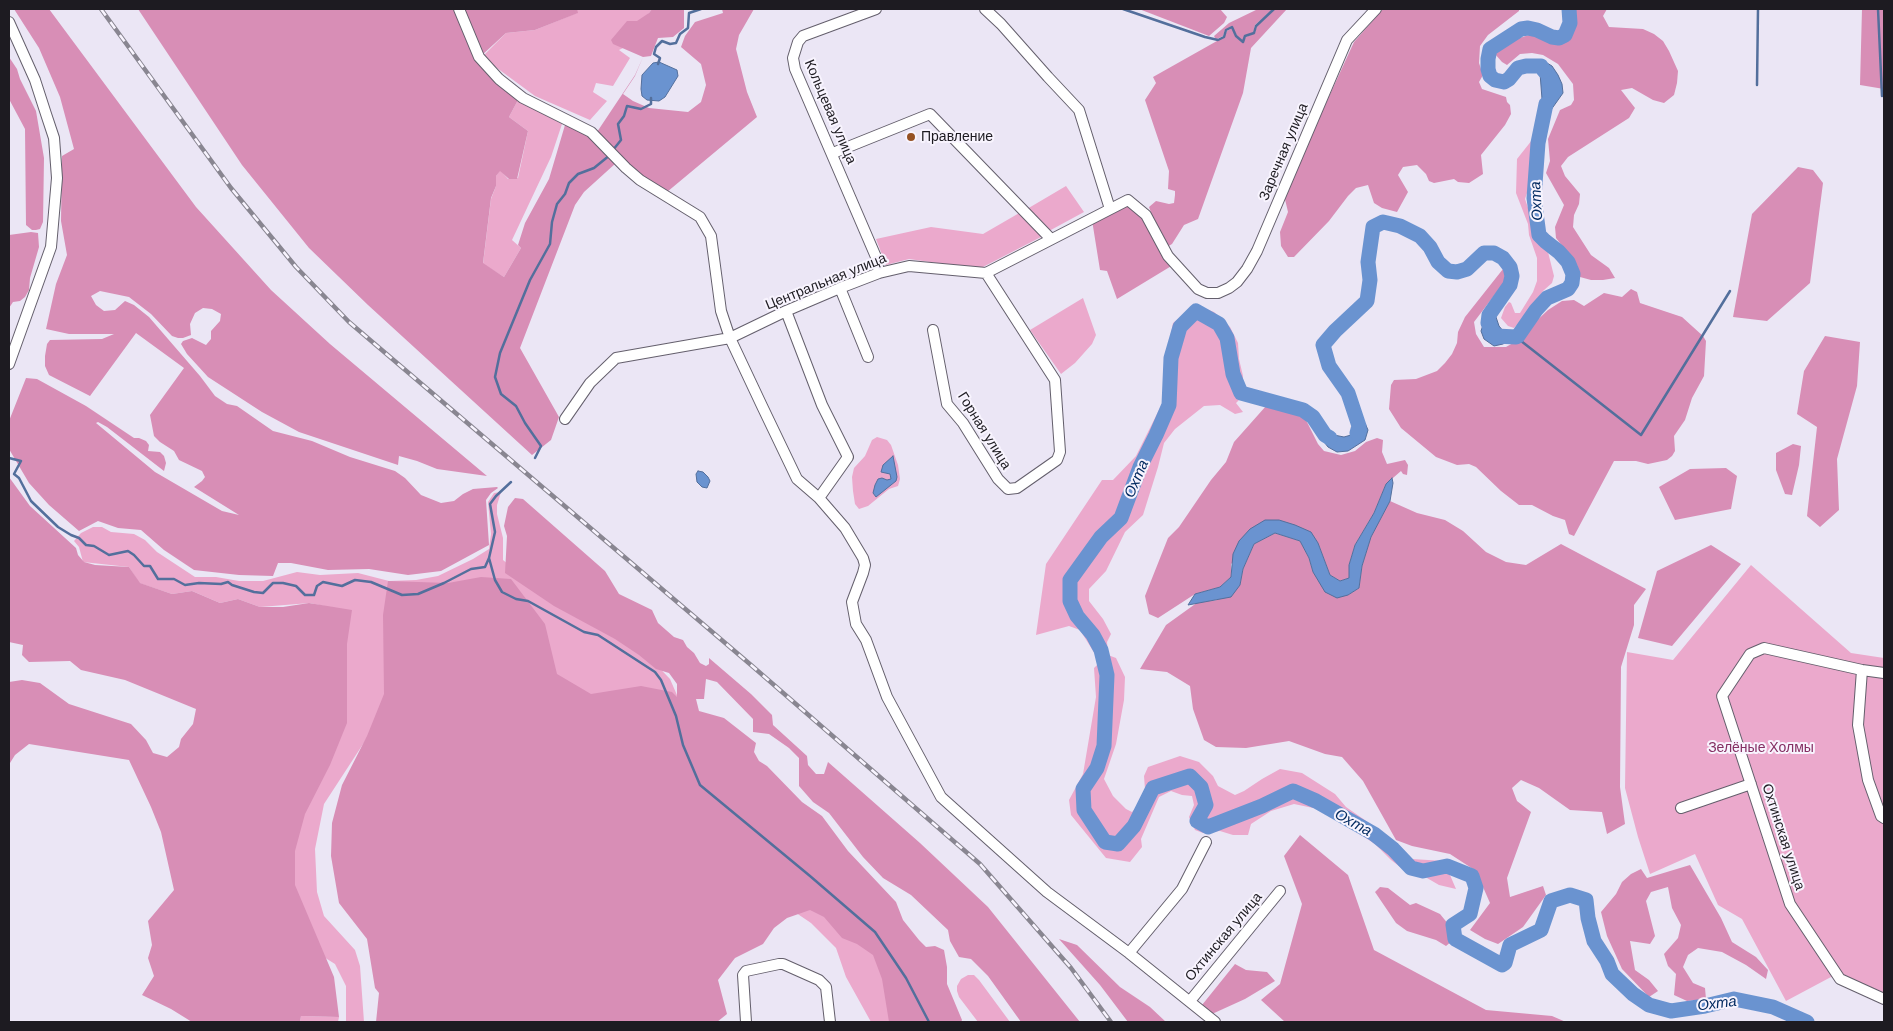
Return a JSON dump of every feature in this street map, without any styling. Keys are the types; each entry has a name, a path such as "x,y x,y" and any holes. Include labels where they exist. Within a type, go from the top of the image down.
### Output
{"street":[{"path":"459,9 479,57 490,71 523,98 591,132 640,180 700,217 711,236 721,311 730,338 797,478 819,498 845,528 863,558 865,565 852,602 856,624 866,640 887,697 941,797 1047,892 1215,1022"},
{"name":"Кольцевая улица","path":"876,9 803,36 794,49 793,58 795,69 876,256 879,273"},
{"path":"985,9 1079,110 1110,209 986,273"},
{"name":"Заречная улица","path":"1110,209 1128,200 1140,209 1152,223 1168,256 1198,289 1207,293 1218,293 1237,282 1257,251 1347,40 1376,9"},
{"path":"9,22 35,80 54,138 57,178 51,247 9,364"},
{"path":"832,153 930,114 1051,239"},
{"name":"Центральная улица","path":"564,419 590,383 616,358 730,338 840,288 879,273 909,266 986,273"},
{"name":"Горная улица","path":"932,330 947,404 963,423 998,480 1008,489 1017,488 1057,460 1060,452 1055,380 986,273"},
{"path":"840,288 868,357"},
{"path":"786,311 822,405 848,457 819,498"},
{"name":"Охтинская улица","path":"1862,670 1764,648 1750,654 1722,696 1790,904 1840,979 1884,999"},
{"path":"1884,673 1862,670 1858,725 1868,780 1881,816 1884,818"},
{"path":"1681,808 1751,784"},
{"path":"1128,953 1182,889 1206,842"},
{"name":"Охтинская улица","path":"1190,1001 1280,891"},
{"path":"746,1022 743,975 746,971 779,964 819,980 826,988 830,1022"}],"green space":[{"path":"577,9 652,9 625,47 619,50 630,58 613,86 596,83 593,92 607,101 590,120 535,96 482,57 506,33 535,30 577,13"},
{"path":"518,100 562,124 551,157 512,240 521,248 504,277 483,264 491,199 496,186 496,176 500,170 508,179 518,178 528,131 509,117"},
{"path":"1532,140 1529,187 1525,199 1539,240 1547,248 1554,276 1552,283 1543,291 1530,311 1514,328 1508,326 1501,318 1505,307 1509,302 1515,313 1520,313 1533,292 1537,281 1537,258 1529,235 1528,224 1516,193 1517,159"},
{"path":"1066,186 1084,212 1049,231 1027,209"},
{"path":"1021,212 1041,233 1041,237 979,269 909,259 886,265 876,239 931,227 983,234"},
{"path":"1083,298 1096,335 1092,344 1075,363 1061,374 1030,330"},
{"path":"1201,307 1214,312 1230,327 1238,343 1243,376 1242,397 1236,403 1243,412 1235,414 1220,405 1204,406 1175,429 1164,443 1143,515 1125,532 1106,571 1089,589 1089,601 1103,619 1111,634 1107,642 1108,655 1116,658 1125,677 1124,700 1116,744 1104,779 1113,796 1126,809 1132,812 1141,802 1145,789 1144,776 1148,767 1180,756 1199,762 1213,776 1218,786 1235,795 1280,769 1302,773 1335,794 1346,807 1388,836 1412,859 1444,861 1456,889 1439,885 1427,878 1408,873 1375,844 1355,831 1318,809 1294,804 1271,811 1251,824 1248,835 1233,835 1220,831 1203,833 1195,830 1189,817 1194,805 1192,796 1171,791 1159,797 1141,839 1142,847 1130,862 1106,858 1071,815 1069,800 1083,774 1096,697 1094,668 1103,659 1095,654 1080,630 1069,626 1036,635 1046,564 1102,480 1113,480 1136,456 1162,404 1166,358 1173,323 1187,312"},
{"path":"877,437 887,440 891,445 898,465 900,479 898,486 889,489 868,506 859,509 855,504 853,491 852,477 854,468 865,456 872,440"},
{"path":"501,492 497,505 497,514 503,538 503,560 519,573 646,654 670,679 686,716 941,1022 871,1022 846,977 836,948 811,923 777,900 380,718 324,804 315,849 317,892 324,916 355,950 360,966 364,1022 346,1022 346,986 335,964 287,934 272,909 324,606 310,603 260,607 238,599 220,603 192,591 172,594 139,583 129,567 83,562 79,547 74,541 81,533 93,527 102,527 111,532 134,534 195,577 263,581 297,572 320,575 358,573 389,581 416,580 438,576 489,549 491,534 488,502 494,493"},
{"name":"Зелёные Холмы","path":"1751,565 1851,653 1884,658 1884,1005 1831,977 1786,1001 1742,919 1718,905 1695,854 1650,874 1638,837 1625,788 1627,652 1673,660"},
{"path":"968,975 974,975 979,980 1010,1022 978,1022 959,997 957,991 957,986 961,979"},
{"path":"301,1016 339,1017 338,1022 300,1022"}],"shaded area":[{"path":"14,9 49,9 196,207 271,290 330,344 487,476 437,469 399,456 398,465 299,432 262,412 208,377 187,354 181,344 183,341 192,338 206,345 211,339 211,331 220,321 221,314 212,309 203,308 195,313 190,324 191,335 178,338 172,336 151,314 129,297 100,291 91,296 96,305 104,311 115,310 125,301 134,305 149,317 215,396 227,404 237,406 273,431 312,441 350,457 395,471 405,478 421,495 441,503 454,501 473,489 497,487 486,500 489,545 441,571 408,575 369,569 328,570 291,563 278,563 273,576 239,575 194,570 164,550 141,530 118,528 98,521 79,531 49,505 29,483 9,449 9,421 26,378 37,379 86,406 134,438 146,441 149,445 148,451 160,452 164,456 166,463 164,471 107,427 98,422 96,423 155,472 222,511 239,515 194,487 205,477 202,471 179,460 174,451 154,436 150,415 184,368 136,333 90,396 49,375 45,366 45,356 47,344 50,340 102,339 114,334 69,334 46,329 56,284 67,255 61,221 62,156 74,149 60,97 39,48"},
{"path":"138,9 455,9 469,45 518,100 509,117 528,131 517,179 509,179 500,171 496,176 496,186 491,198 483,263 504,277 521,248 518,245 525,223 549,179 565,125 590,136 616,163 584,192 575,205 520,348 559,417 551,440 532,455 368,305 309,248 242,165"},
{"path":"464,9 577,9 578,13 535,30 506,33 481,56"},
{"path":"652,9 684,9 684,28 673,37 658,38 651,56 643,57 613,44 611,40 627,21 637,21"},
{"path":"722,9 754,9 739,35 736,49 747,92 757,117 667,192 639,174 597,132 635,75 643,57 635,76 623,94 649,108 688,112 701,102 706,85 701,64 681,47 685,36 695,22 723,13"},
{"path":"1139,9 1220,9 1227,17 1224,23 1209,36"},
{"path":"1258,9 1273,9 1255,25 1253,33 1245,36 1243,41 1237,36 1232,26 1225,30 1223,36 1215,38 1214,36 1229,23"},
{"path":"1275,9 1287,9 1251,48 1243,93 1198,219 1184,225 1172,244 1167,247 1163,245 1149,207 1156,201 1169,204 1174,203 1175,195 1175,191 1168,189 1169,171 1145,100 1156,83 1153,77 1224,37 1227,31 1232,28 1236,37 1243,42 1246,37 1255,33 1257,26"},
{"path":"1383,9 1519,9 1519,11 1488,35 1480,46 1479,63 1483,75 1479,82 1482,89 1506,97 1510,105 1511,114 1505,125 1481,155 1483,174 1469,183 1458,182 1454,179 1434,183 1429,181 1426,174 1417,165 1403,167 1398,175 1408,192 1397,212 1382,208 1374,203 1368,185 1356,188 1329,221 1294,257 1288,257 1281,246 1280,232 1288,212 1284,195 1354,42"},
{"path":"1575,9 1607,9 1603,16 1609,27 1643,29 1654,34 1663,41 1678,71 1674,95 1664,103 1653,100 1632,88 1621,90 1635,108 1629,118 1568,157 1561,166 1565,176 1580,194 1579,204 1574,215 1573,227 1591,255 1609,268 1615,278 1603,280 1591,280 1580,277 1577,265 1556,238 1555,227 1564,205 1546,173 1550,161 1548,139 1560,110 1571,105 1574,100 1573,84 1558,64 1543,55 1532,53 1520,54 1507,65 1495,54 1513,40 1529,35 1562,43 1570,40 1576,24"},
{"path":"1862,9 1884,9 1884,89 1860,85"},
{"path":"9,57 17,69 36,111 44,158 43,222 40,229 36,230 32,230 26,225 25,129 9,99"},
{"path":"1798,167 1813,170 1823,183 1810,283 1767,321 1733,317 1752,214"},
{"path":"1126,203 1150,224 1173,265 1117,299 1107,271 1100,270 1092,220"},
{"path":"38,233 39,247 30,278 29,290 25,297 20,301 13,302 9,308 9,235"},
{"path":"1503,269 1508,270 1506,287 1496,293 1474,322 1476,334 1484,347 1506,347 1520,339 1548,310 1562,301 1574,300 1584,306 1604,293 1622,297 1631,289 1637,292 1640,303 1682,317 1706,341 1704,376 1692,398 1685,420 1674,436 1675,451 1672,456 1667,460 1648,464 1636,461 1614,461 1574,536 1569,534 1565,520 1532,505 1519,505 1476,467 1469,464 1457,465 1436,457 1401,428 1389,409 1391,385 1394,380 1416,379 1437,371 1445,363 1457,343 1458,332 1465,317"},
{"path":"1825,336 1860,342 1857,386 1837,459 1839,510 1820,527 1807,516 1817,427 1797,414 1804,371"},
{"path":"1282,405 1306,420 1318,444 1324,451 1341,455 1355,451 1366,442 1377,438 1383,440 1382,452 1387,464 1405,460 1408,465 1407,475 1401,471 1386,484 1374,513 1355,545 1349,565 1349,578 1340,581 1330,575 1318,543 1279,520 1231,564 1231,577 1220,587 1195,594 1158,618 1149,614 1145,596 1168,538 1179,527 1211,480 1226,462 1234,442 1266,406"},
{"path":"1793,444 1801,446 1792,495 1785,494 1776,470 1776,453"},
{"path":"1726,468 1737,476 1731,509 1675,520 1659,487 1690,469"},
{"path":"9,477 30,506 76,548 78,555 84,562 95,565 129,567 140,583 172,594 192,591 220,603 238,599 260,607 283,607 309,603 352,610 347,644 347,723 330,765 305,814 295,851 295,885 334,977 339,1017 301,1016 300,1022 192,1022 142,995 154,976 148,958 152,945 148,921 174,890 161,832 151,807 129,760 29,744 15,755 10,763 9,776 9,682 22,680 40,683 69,704 131,724 146,740 153,753 167,757 179,747 181,739 193,724 196,709 125,680 81,670 70,661 29,662 22,655 23,645 9,642"},
{"path":"515,498 523,499 605,571 619,594 652,610 658,623 674,637 683,640 700,663 706,666 709,664 709,658 751,694 772,715 773,725 807,756 808,765 816,774 824,774 828,762 920,843 988,907 1080,1022 1021,1022 988,976 971,959 959,957 950,941 948,930 911,895 883,878 863,857 829,813 813,802 799,786 799,758 789,748 769,734 753,732 753,719 717,682 706,679 704,699 696,699 699,711 724,718 756,743 754,752 759,761 767,766 802,802 822,816 848,851 896,902 903,920 919,940 926,947 935,946 944,950 947,984 962,1020 961,1022 889,1022 882,979 873,955 857,944 842,938 824,917 810,910 787,918 774,928 763,944 735,958 718,980 727,1014 717,1022 376,1022 379,993 375,988 367,939 339,903 331,856 332,823 342,785 367,736 384,694 383,615 388,581 448,583 481,577 511,579 545,624 557,674 591,694 641,686 672,692 677,697 677,684 669,673 656,669 615,639 554,606 505,573 507,536 504,526 508,507"},
{"path":"1390,501 1417,513 1445,520 1463,531 1486,552 1506,562 1526,565 1561,544 1646,589 1634,605 1634,625 1621,667 1620,787 1625,824 1607,834 1602,812 1570,810 1539,788 1521,780 1512,788 1517,801 1531,812 1507,878 1510,897 1543,886 1546,895 1523,927 1498,944 1470,930 1490,903 1476,871 1450,854 1412,846 1396,840 1363,781 1342,757 1325,754 1289,741 1246,748 1216,747 1204,740 1193,709 1190,686 1167,672 1140,669 1166,625 1198,602 1217,600 1240,585 1243,569 1254,544 1275,533 1300,541 1309,558 1313,572 1348,595 1359,588 1362,566 1371,536"},
{"path":"1711,545 1741,564 1672,646 1638,638 1657,571"},
{"path":"1300,835 1348,875 1374,950 1486,1010 1552,1016 1566,1022 1285,1022 1261,1000 1280,984 1302,904 1284,856"},
{"path":"1690,865 1721,918 1732,942 1756,957 1768,970 1766,979 1722,952 1698,948 1688,955 1683,967 1693,983 1705,988 1706,999 1687,1001 1674,995 1676,974 1668,966 1664,954 1678,938 1681,925 1672,908 1668,887 1651,892 1646,901 1655,936 1650,944 1630,941 1635,970 1649,980 1658,991 1649,997 1622,969 1607,936 1601,912 1616,894 1622,882 1631,874 1641,869 1647,878"},
{"path":"1380,887 1388,888 1410,905 1416,903 1440,914 1449,925 1452,941 1446,946 1436,940 1407,931 1396,923 1375,892"},
{"path":"1059,939 1077,945 1120,987 1150,1007 1166,1022 1128,1022 1100,985"},
{"path":"1235,964 1246,970 1267,972 1275,981 1245,999 1212,1014 1202,1005"}],"water":[{"path":"1542,60 1552,66 1558,75 1563,93 1541,124 1539,119 1542,99 1540,73 1526,66 1531,61"},
{"path":"659,62 677,70 678,76 665,97 659,101 647,100 642,96 642,75 653,63"},
{"path":"1497,306 1495,314 1499,326 1504,332 1521,333 1503,344 1494,346 1484,339 1481,331 1486,316"},
{"path":"1356,414 1365,423 1368,430 1365,440 1348,451 1337,452 1328,447 1321,438 1317,423 1329,434 1344,437 1351,435 1355,431"},
{"path":"893,456 896,481 876,497 873,493 878,479 891,479 890,474 881,472 883,465"},
{"path":"698,471 703,472 708,477 710,481 707,488 702,487 697,482 696,474"},
{"path":"1392,478 1390,501 1371,537 1362,566 1359,588 1348,595 1337,598 1325,592 1313,572 1309,558 1300,541 1275,533 1254,544 1243,569 1240,585 1231,597 1188,605 1195,594 1220,587 1231,577 1233,554 1239,541 1250,529 1265,520 1279,520 1311,532 1318,543 1330,575 1340,581 1349,578 1349,565 1355,545 1374,513 1386,484"}],"waterway":[{"path":"658,64 660,58 654,54 656,47 662,41 670,44 676,43 680,34 688,28 689,13 701,9"},
{"path":"1123,9 1218,40 1224,37 1226,30 1232,27 1236,36 1243,42 1245,36 1254,33 1256,26 1274,9"},
{"name":"Охта","path":"1544,71 1541,66 1526,66 1518,68 1504,82 1495,80 1490,76 1488,69 1490,49 1521,29 1537,30 1559,38 1565,35 1570,23 1569,9"},
{"path":"1757,85 1758,9"},
{"path":"1878,9 1882,96"},
{"path":"613,150 621,140 618,124 624,116 627,106 641,109 651,104 651,98"},
{"name":"Охта","path":"1357,433 1359,426 1348,393 1329,366 1323,345 1367,301 1370,280 1368,262 1373,227 1383,222 1400,226 1420,236 1430,247 1438,262 1448,271 1457,272 1467,269 1484,253 1494,253 1503,258 1510,267 1512,276 1510,285 1489,315 1488,323 1496,336 1518,336 1547,298 1568,289 1572,283 1573,274 1568,262 1539,235 1534,198 1538,143 1546,104"},
{"path":"535,458 541,446 516,406 501,394 495,377 500,353 530,280 550,244 552,222 557,204 565,194 569,183 578,174 594,168 610,155"},
{"path":"1516,337 1641,435 1730,291"},
{"name":"Охта","path":"1330,438 1325,435 1313,417 1303,410 1241,393 1233,374 1227,338 1219,324 1196,311 1180,327 1171,358 1169,405 1140,467 1121,518 1101,537 1070,580 1070,601 1077,616 1093,635 1101,650 1107,675 1104,746 1097,768 1083,789 1084,810 1105,842 1118,844 1134,826 1153,788 1190,776 1201,787 1206,805 1197,821 1208,827 1262,806 1293,791 1316,801 1374,834 1393,849 1411,868 1423,871 1447,866 1472,876 1476,888 1470,914 1453,925 1455,939 1502,965 1505,963 1510,945 1541,930 1551,901 1570,895 1586,900 1594,941 1607,961 1612,974 1633,994 1649,1005 1671,1011 1734,999 1773,1007 1807,1022"},
{"path":"9,458 21,461 14,474 19,478 31,501 58,527 79,538 86,545 94,546 109,555 128,551 144,566 150,566 158,579 174,579 185,585 199,583 221,584 228,582 254,592 263,593 273,583 283,583 296,586 305,595 314,595 317,586 323,582 342,586 355,580 371,582 402,595 418,594 471,569 485,567 495,532 490,504 511,482"},
{"path":"489,558 495,580 502,592 516,599 528,601 584,632 598,635 655,672 661,680 676,716 683,745 700,785 875,932 906,978 929,1022"}],"railway":[{"path":"101,9 231,188 296,267 349,322 751,665 980,864 1071,968 1111,1022"}],"place":[{"name":"Правление","path":"911,137"}]}
